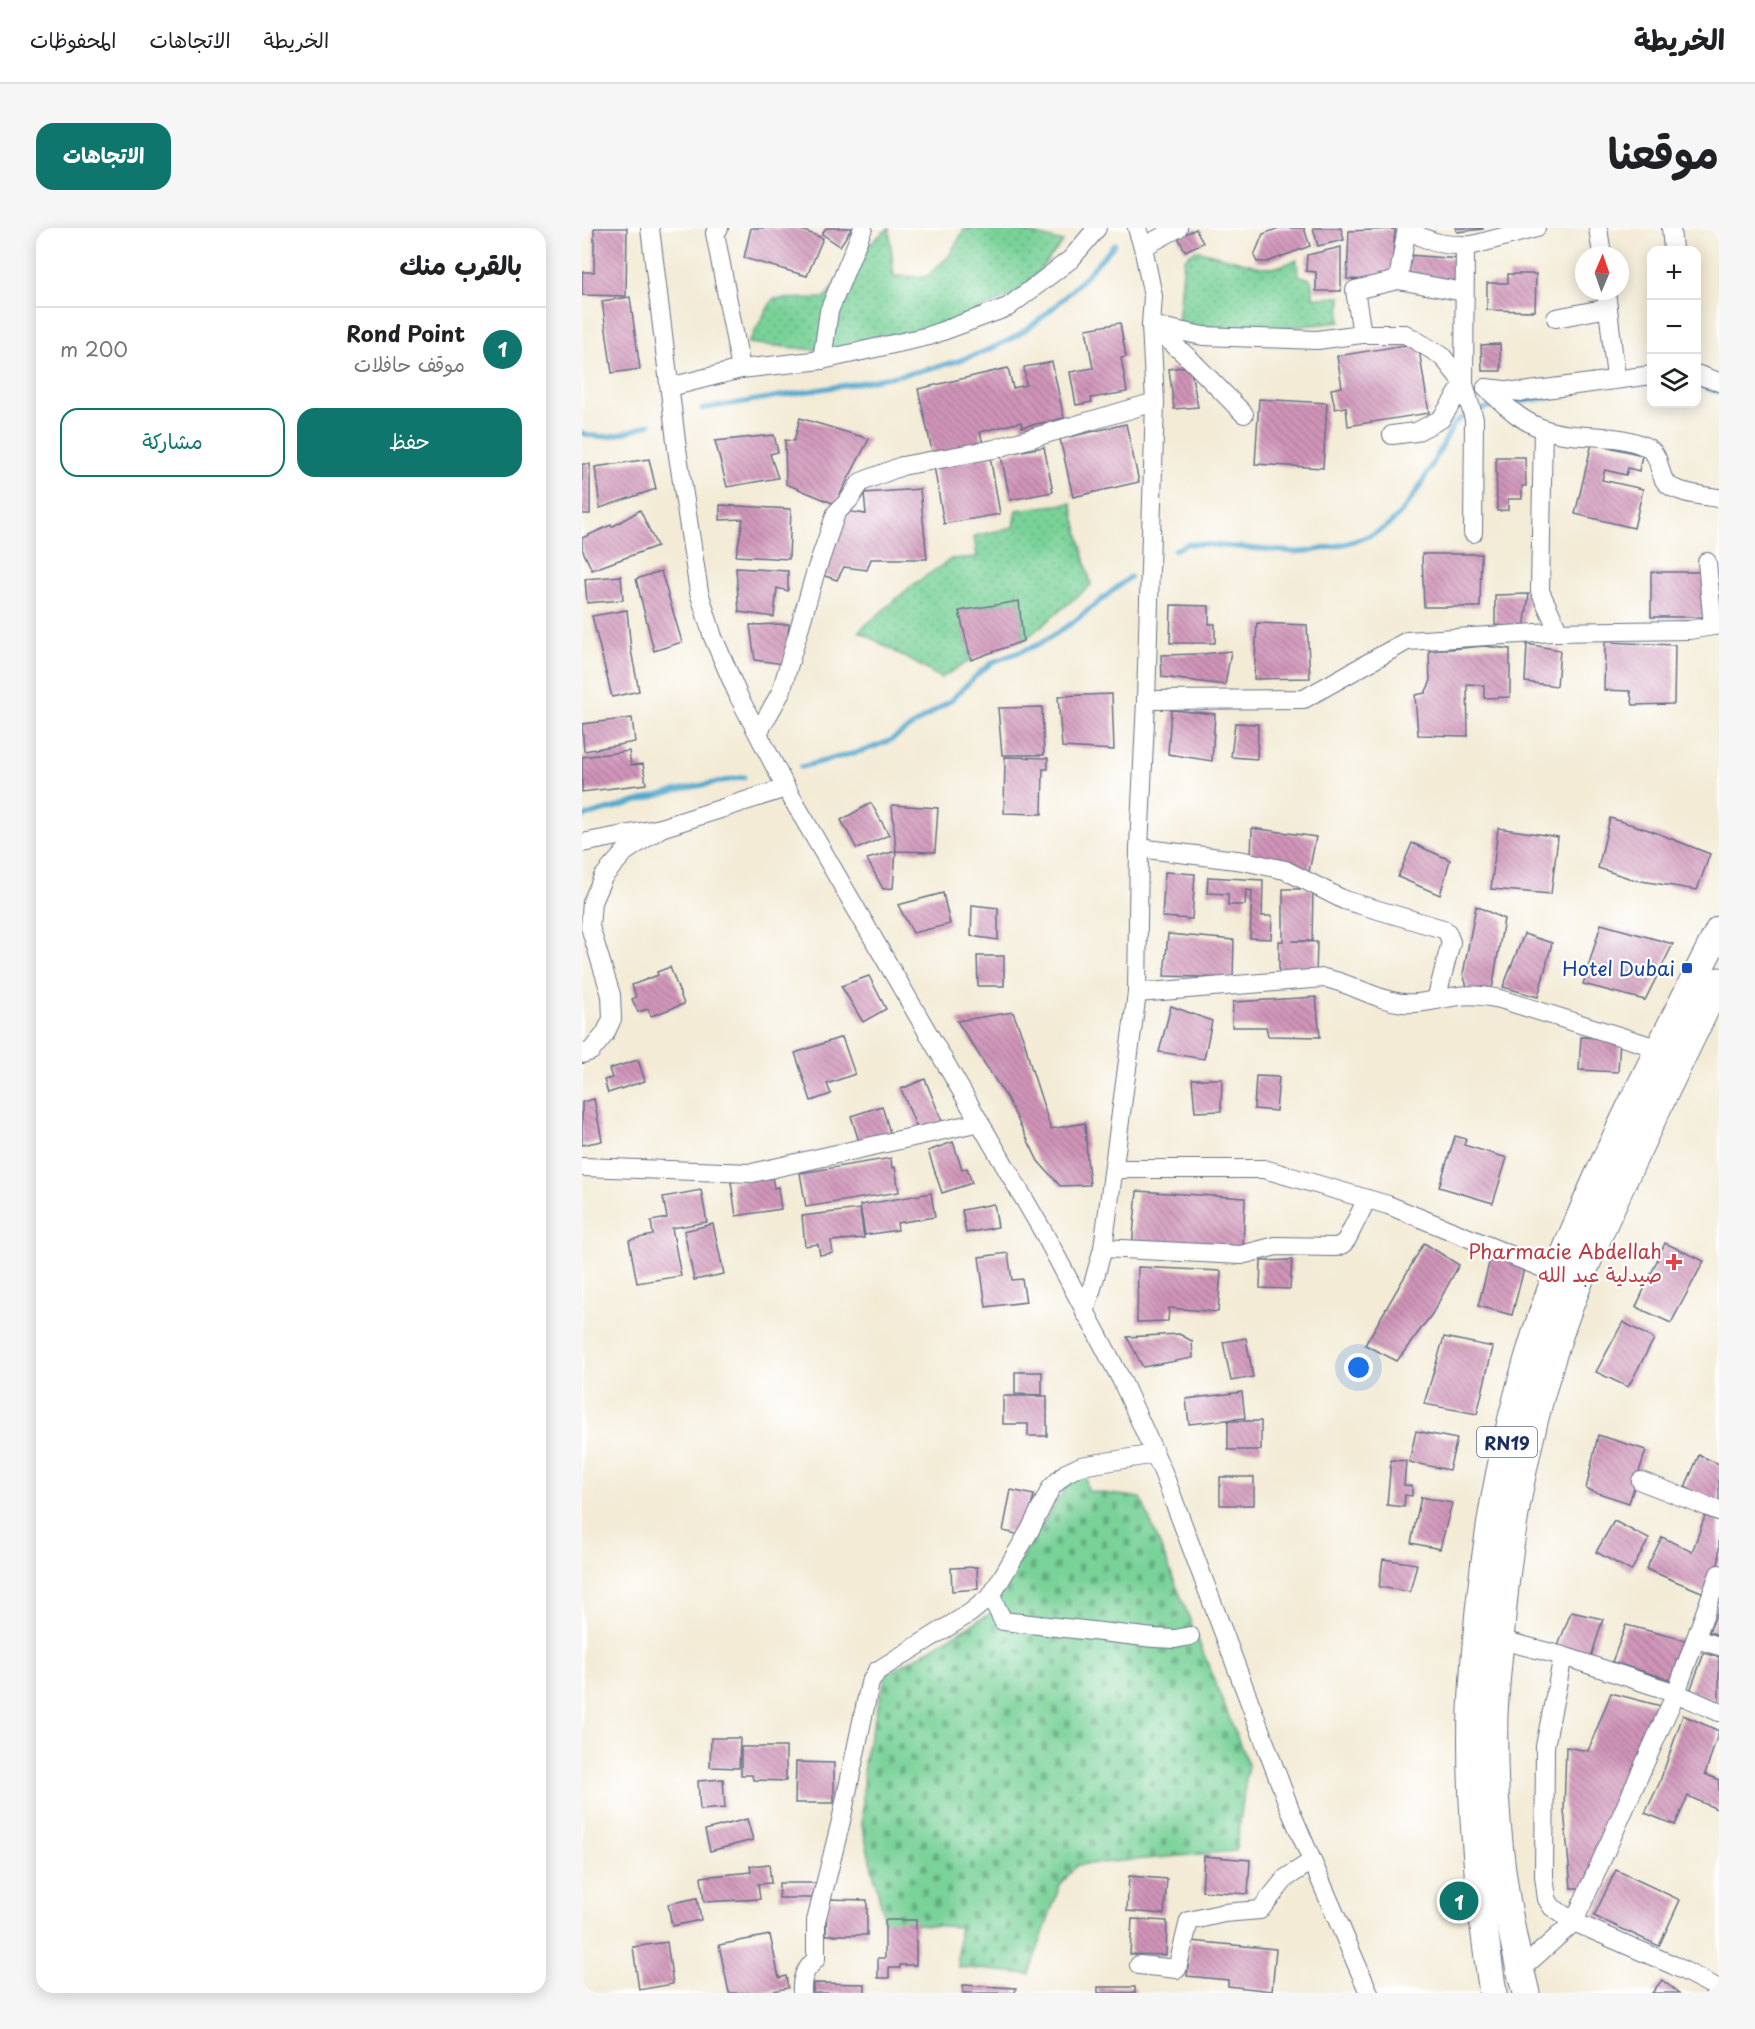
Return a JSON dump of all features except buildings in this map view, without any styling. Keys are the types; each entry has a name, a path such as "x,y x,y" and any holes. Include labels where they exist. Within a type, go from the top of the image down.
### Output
{"highway":[{"name":"RN19","path":"1671,1053 1719,930"},
{"name":"RN19","path":"1523,1982 1501,1866 1495,1790 1494,1714 1489,1636 1488,1542 1504,1451 1528,1361 1568,1278 1615,1139 1719,981"},
{"name":"RN19","path":"1489,1636 1472,1711 1473,1788 1478,1864 1493,1993"}],"street":[{"path":"650,228 677,449 699,592 713,637 739,697 786,788 1045,1235 1121,1379 1155,1454 1291,1812 1369,1993"},
{"path":"719,228 715,233 741,369"},
{"path":"822,360 829,311 863,228"},
{"path":"670,387 741,369 822,360 929,336 1008,307 1071,259 1097,228"},
{"path":"1085,1313 1103,1248 1137,993 1139,848 1155,402 1151,325 1153,296 1137,228"},
{"path":"1143,247 1178,228"},
{"path":"1398,280 1407,228 1422,238 1437,243 1464,246 1536,228"},
{"path":"1598,228 1601,246"},
{"path":"1671,228 1673,246"},
{"path":"1464,246 1464,384 1472,412 1473,533"},
{"path":"1362,334 1355,290 1398,280 1464,292"},
{"path":"1556,318 1604,300"},
{"path":"1607,300 1616,378"},
{"path":"1151,325 1203,336 1317,340 1362,334 1405,334 1442,356 1464,384 1522,392 1647,375"},
{"path":"1151,325 1191,360 1244,414"},
{"path":"1701,376 1719,382"},
{"path":"1392,435 1416,432 1441,419 1464,384"},
{"path":"1486,388 1516,414 1543,429 1577,435 1627,439 1637,443 1656,455 1664,481 1670,486 1719,498"},
{"path":"758,733 781,692 815,574 836,513 849,500 861,482 902,466 994,449 1155,402"},
{"path":"1543,429 1540,591 1559,632"},
{"path":"1146,700 1304,699 1407,641 1559,632 1689,630 1716,625 1707,562"},
{"path":"582,843 661,828 786,788"},
{"path":"582,1054 591,1051 605,1034 612,1019 611,995 590,927 592,902 603,877 625,852 661,828"},
{"path":"1139,848 1244,861 1285,870 1344,900 1443,929 1447,932 1451,942 1436,1000"},
{"path":"1137,993 1324,978 1344,983 1392,1002 1407,1004 1472,995 1500,999 1671,1053"},
{"path":"582,1167 752,1173 980,1122"},
{"path":"1114,1169 1264,1169 1388,1205 1568,1278"},
{"path":"1103,1248 1241,1255 1276,1246 1336,1247 1344,1244 1367,1199"},
{"path":"802,1993 805,1970 816,1959 816,1921 841,1821 870,1683 877,1671 970,1613 991,1596 1030,1530 1051,1488 1066,1473 1081,1466 1155,1454"},
{"path":"1641,1481 1719,1512"},
{"path":"1523,1982 1574,1922 1676,1693 1719,1574"},
{"path":"991,1596 1003,1622 1154,1638 1175,1639 1190,1636"},
{"path":"1489,1636 1563,1656 1676,1693 1719,1712"},
{"path":"1696,1639 1719,1646"},
{"path":"1563,1656 1545,1746 1544,1876 1547,1899 1552,1907 1574,1922 1673,1965 1719,1989"},
{"path":"1139,1965 1177,1969 1189,1921 1224,1913 1260,1910 1287,1878 1312,1861"}],"green space":[{"path":"889,228 894,276 926,277 949,256 965,228 1010,228 1063,242 1022,291 953,322 855,357 816,350 748,343 773,299 825,298 852,258"},
{"path":"1196,250 1261,267 1277,267 1297,260 1298,275 1311,279 1314,298 1341,297 1340,322 1284,328 1269,333 1178,324 1184,259"},
{"path":"1071,503 1091,585 1023,641 1019,601 960,611 971,660 941,678 859,631 910,587 951,559 977,557 974,536 1014,527 1017,510"},
{"path":"1085,1474 1088,1491 1141,1498 1248,1764 1236,1851 1077,1865 1060,1885 1029,1974 958,1967 959,1927 885,1922 862,1826 864,1759 886,1675 991,1613 1003,1586 1070,1481"}],"waterway":[{"path":"702,409 908,374 949,364 988,350 1022,332 1051,310 1115,244"},
{"path":"1701,387 1719,392"},
{"path":"1512,403 1553,397"},
{"path":"1174,550 1187,544 1199,544 1296,552 1332,547 1372,534 1392,522 1402,512 1426,476 1454,424 1469,414 1499,405"},
{"path":"582,433 591,436 608,436 650,424"},
{"path":"801,767 866,750 891,740 951,700 993,662 1040,644 1072,623 1130,577"},
{"path":"582,817 677,790 744,777"}],"place":[{"name":"Hotel Dubai","path":"1687,968"},
{"name":"Pharmacie Abdellah صيدلية عبد الله","path":"1674,1262"},
{"name":"Rond Point","path":"1459,1901"}]}
